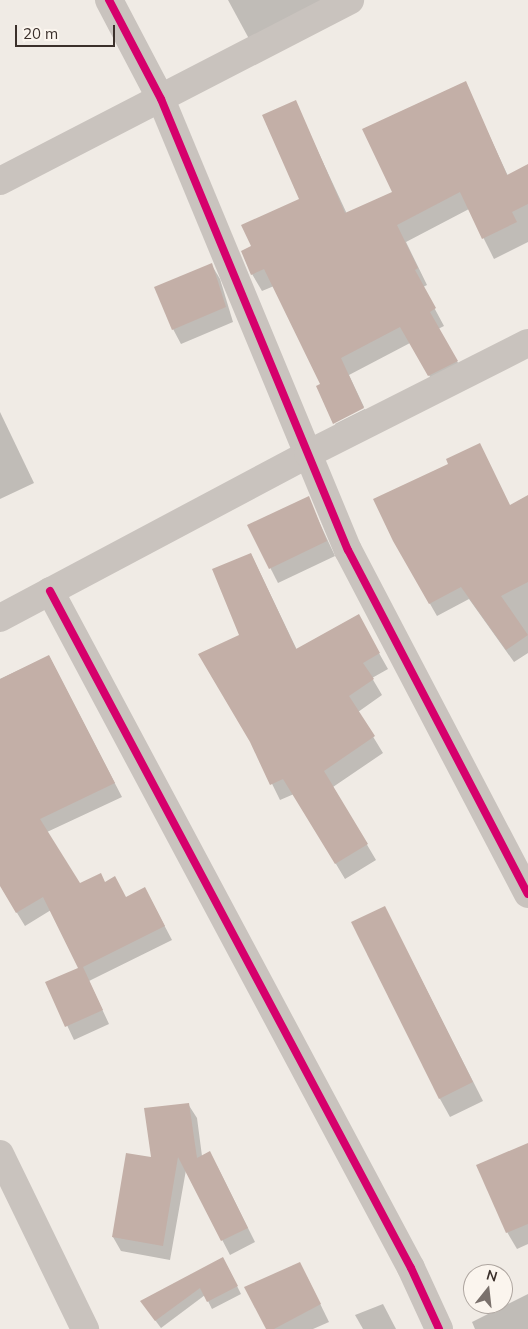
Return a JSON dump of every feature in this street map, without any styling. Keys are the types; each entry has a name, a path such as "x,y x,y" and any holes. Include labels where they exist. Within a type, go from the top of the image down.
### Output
{"street":[{"path":"109,0 161,99 348,550 528,894"},
{"path":"0,181 350,0"},
{"path":"0,618 308,454 528,343"},
{"path":"50,591 411,1268 439,1329"},
{"path":"0,1154 85,1329"}],"building":[{"path":"466,81 507,175 528,164 528,204 512,212 517,222 482,239 460,192 397,225 418,268 415,270 436,308 430,312 458,361 428,376 400,327 341,358 364,408 333,424 316,386 320,384 264,269 251,275 241,251 251,246 241,225 299,199 262,115 296,100 345,213 392,192 362,129"},
{"path":"212,263 226,307 172,330 154,287"},
{"path":"480,443 510,505 528,495 528,582 501,596 528,635 506,650 461,587 429,604 393,541 373,499 448,464 446,459"},
{"path":"309,496 327,541 269,569 247,525"},
{"path":"251,553 296,649 359,614 380,653 363,663 374,679 349,696 375,736 324,771 368,844 335,864 283,779 270,785 250,742 198,654 239,635 212,569"},
{"path":"49,655 115,783 40,819 80,883 101,873 105,882 115,876 126,897 145,887 165,926 83,967 103,1010 65,1027 45,982 78,968 43,897 16,913 0,886 0,679"},
{"path":"385,906 473,1082 439,1099 351,922"},
{"path":"189,1103 197,1158 210,1151 248,1228 221,1241 178,1157 163,1246 112,1237 126,1153 151,1157 144,1108"},
{"path":"528,1143 528,1224 506,1233 476,1165"},
{"path":"223,1257 238,1286 207,1302 200,1288 155,1321 140,1301"},
{"path":"300,1262 321,1304 274,1329 266,1329 244,1287"}],"cycle path":[{"path":"109,0 161,99 348,550 528,894"},
{"path":"50,591 411,1268 439,1329"}]}
